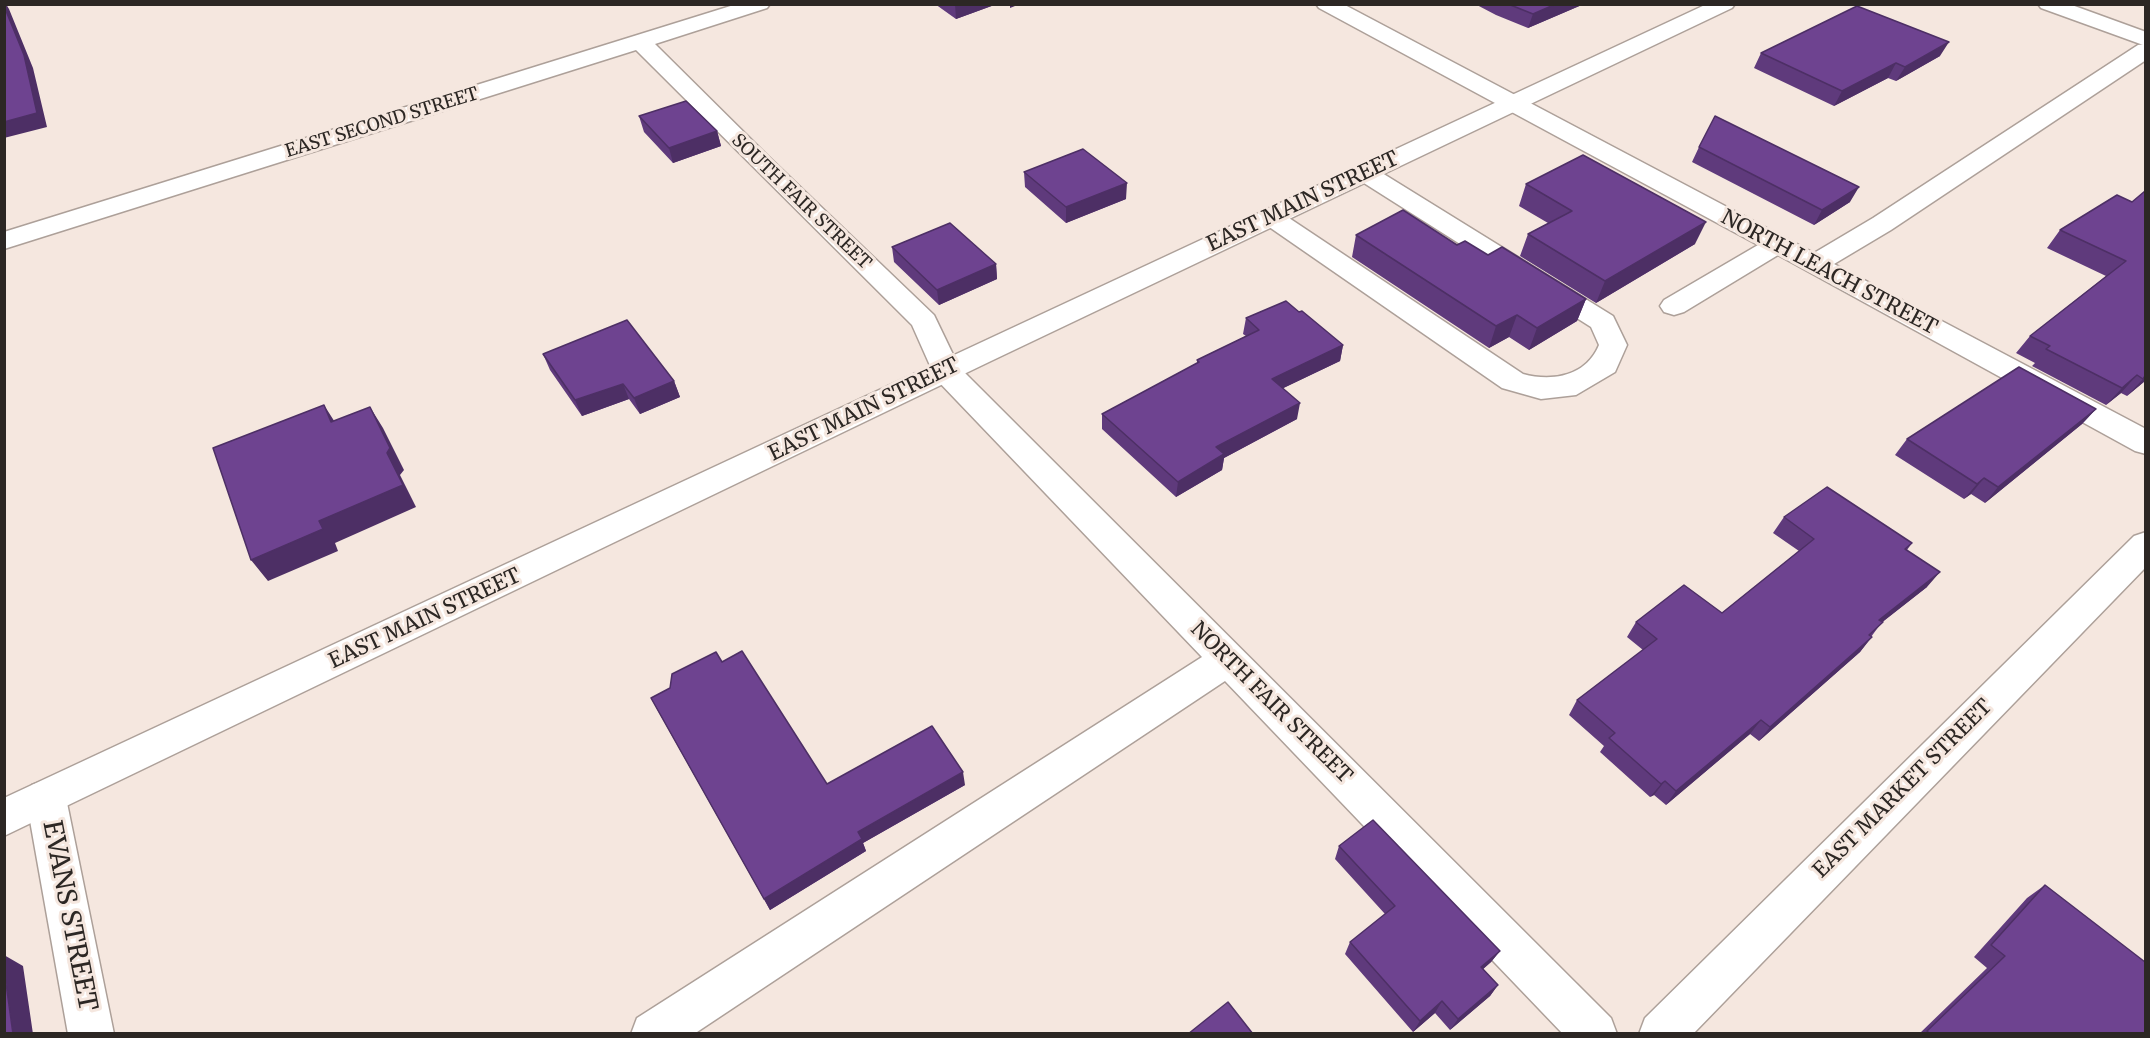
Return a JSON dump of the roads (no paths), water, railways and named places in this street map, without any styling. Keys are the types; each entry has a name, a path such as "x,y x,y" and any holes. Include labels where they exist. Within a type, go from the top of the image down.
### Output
{"street":[{"name":"EAST SECOND STREET","path":"4,241 760,4"},
{"name":"NORTH LEACH STREET","path":"1326,4 1778,244 2145,443"},
{"name":"EAST MAIN STREET","path":"4,818 1725,4"},
{"path":"2048,4 2145,40"},
{"name":"SOUTH FAIR STREET","path":"641,42 760,162 924,321 946,372"},
{"path":"1814,264 1882,224 2145,50"},
{"path":"1271,217 1513,381 1541,389 1565,388 1605,365 1613,345 1604,322 1365,173"},
{"path":"1674,306 1778,244"},
{"name":"NORTH FAIR STREET","path":"946,372 1595,1034"},
{"name":"EAST MARKET STREET","path":"1662,1034 2145,545"},
{"path":"653,1034 1228,660"},
{"name":"EVANS STREET","path":"46,798 91,1034"}]}
